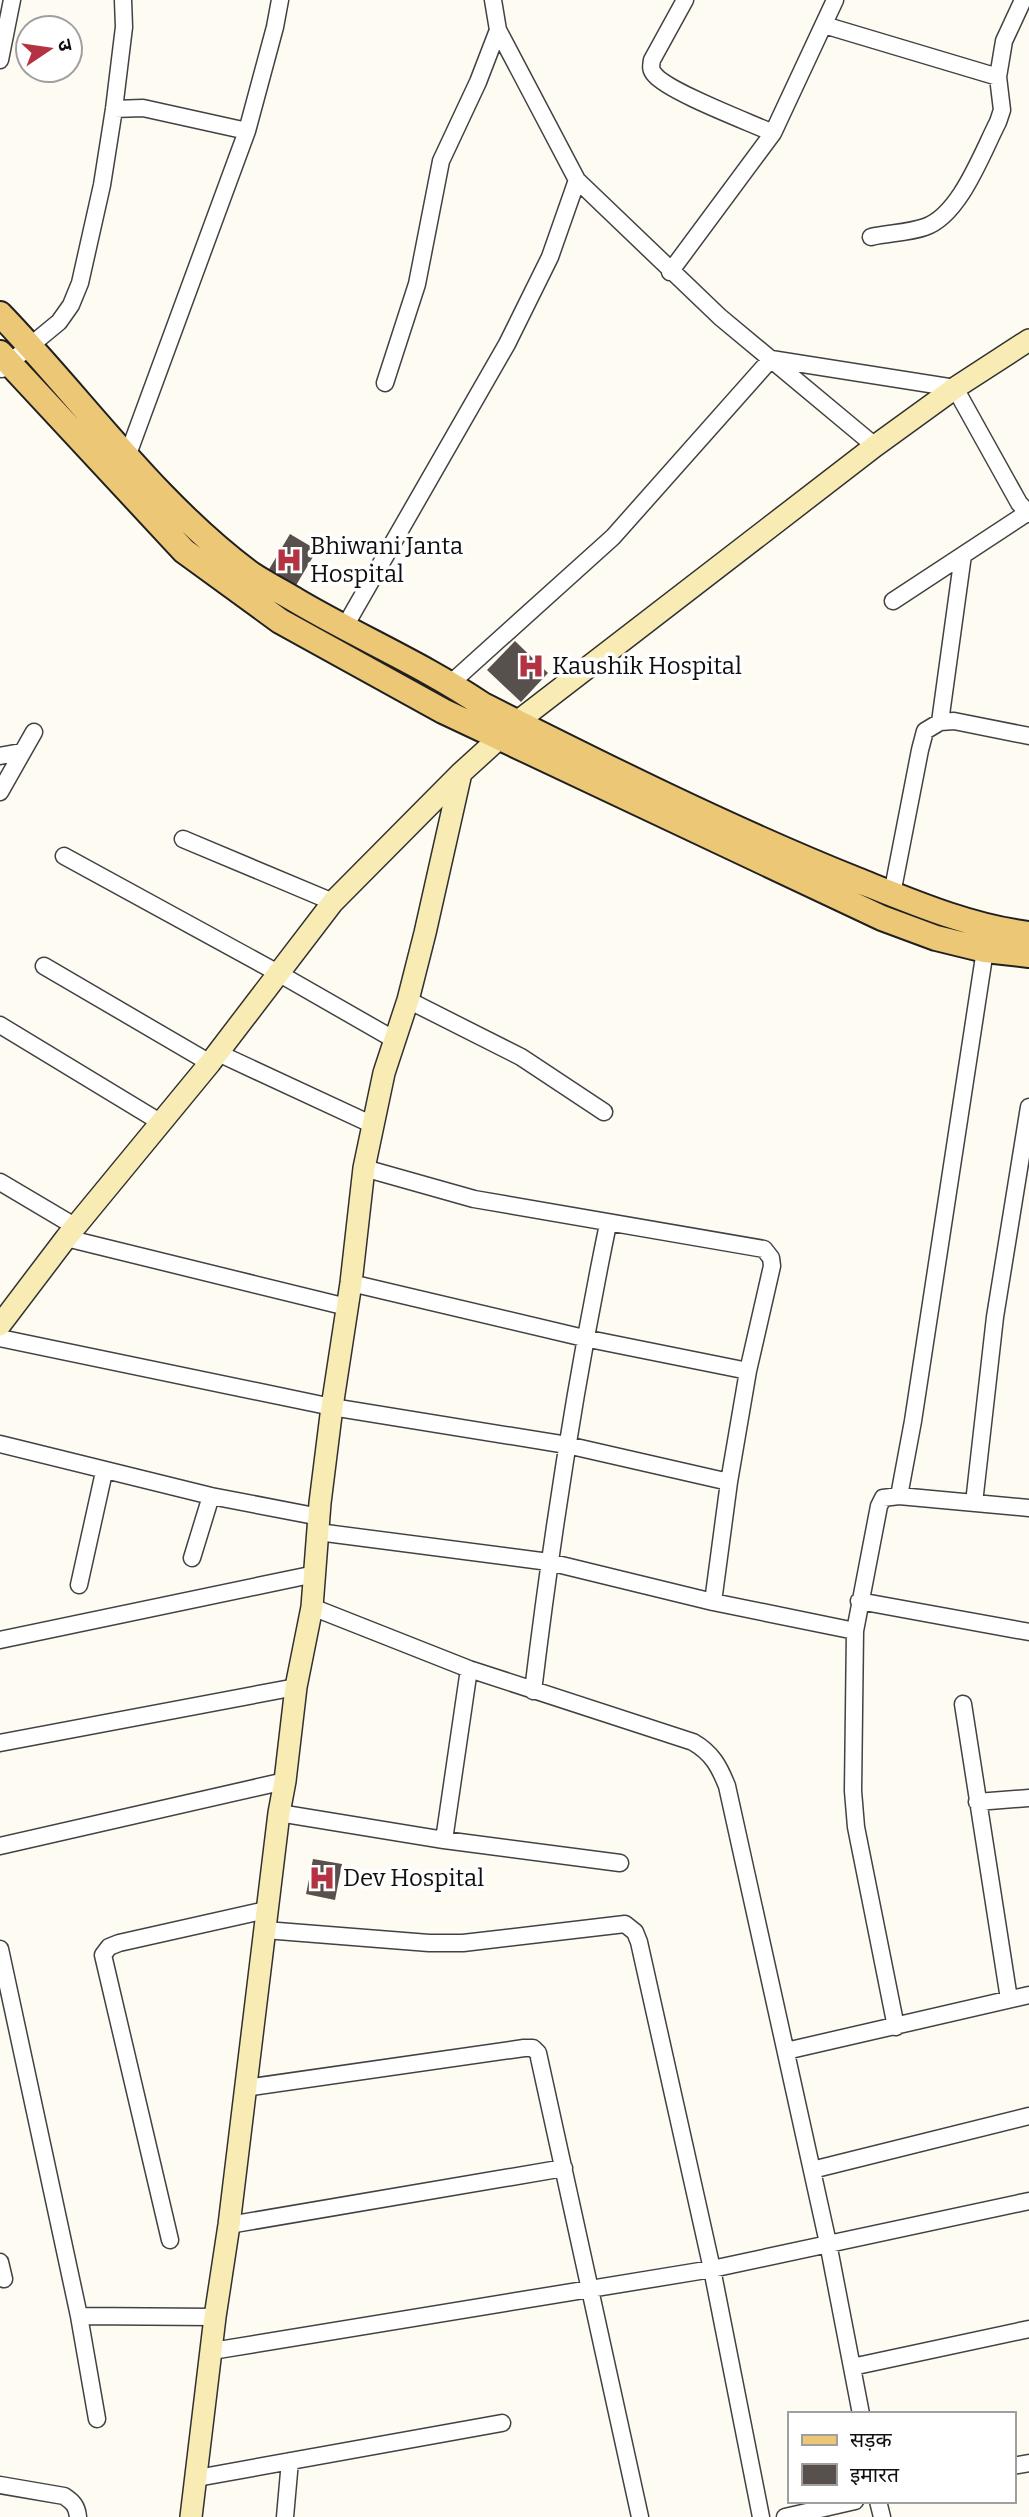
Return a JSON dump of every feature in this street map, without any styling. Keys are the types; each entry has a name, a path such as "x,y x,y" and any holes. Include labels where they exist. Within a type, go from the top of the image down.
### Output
{"main road":[{"path":"0,314 32,346 127,457 190,521 252,574 344,628 451,683 483,705 509,730 882,918 936,938 985,950 1029,955"},
{"path":"3,362 184,551 280,621 443,711 509,730 781,850 892,894 987,927 1029,934"}],"street":[{"path":"0,60 3,31 12,0"},
{"path":"3,362 32,346 59,322 71,305 80,283 102,185 114,109 124,27 123,0"},
{"path":"127,457 247,131 280,0"},
{"path":"493,0 498,30 577,180 720,317 875,446"},
{"path":"685,0 652,60 651,70 657,78 680,91 773,133"},
{"path":"670,272 773,133 835,0"},
{"path":"871,237 926,227 947,212 963,190 999,121 1002,110 998,76 1004,41 1023,0"},
{"path":"824,25 998,76"},
{"path":"385,383 417,284 441,161 478,82 498,30"},
{"path":"114,109 143,108 247,131"},
{"path":"344,628 507,344 550,257 577,180"},
{"path":"729,1482 567,1445 332,1407 2,1323 71,1232 214,1058 333,902 461,773 509,730 875,446 955,388 1029,340"},
{"path":"771,359 955,388"},
{"path":"451,683 613,537 771,359"},
{"path":"893,601 1028,514 955,388"},
{"path":"940,722 963,555"},
{"path":"892,894 925,731 940,722 954,721 1029,736"},
{"path":"0,792 34,732"},
{"path":"0,756 22,752"},
{"path":"191,2517 279,1813 296,1686 312,1607 332,1407 351,1283 364,1168 384,1073 408,1000 461,773"},
{"path":"183,839 333,902"},
{"path":"64,856 395,1040"},
{"path":"899,1496 914,1421 985,950"},
{"path":"44,966 214,1058 373,1125"},
{"path":"408,1000 521,1057 604,1112"},
{"path":"0,1025 160,1122"},
{"path":"974,1503 995,1317 1029,1107"},
{"path":"364,1168 474,1199 764,1249 771,1258 772,1266 748,1371 729,1482 713,1602"},
{"path":"0,1182 71,1232 347,1307"},
{"path":"533,1691 548,1562 584,1338 608,1224"},
{"path":"351,1283 584,1338 748,1371"},
{"path":"1,1448 211,1496 319,1524 548,1562 713,1602 855,1631"},
{"path":"79,1585 104,1472"},
{"path":"192,1559 211,1496"},
{"path":"896,2028 856,1827 853,1791 855,1631 879,1506 883,1499 899,1496 1029,1508"},
{"path":"0,1640 315,1574"},
{"path":"859,1601 1029,1632"},
{"path":"312,1607 469,1670 693,1742 708,1750 719,1765 727,1786 786,2051 828,2243 861,2412"},
{"path":"444,1840 469,1670"},
{"path":"0,1743 296,1686"},
{"path":"962,1704 1009,1999"},
{"path":"0,1846 285,1781"},
{"path":"977,1802 1029,1798"},
{"path":"279,1813 444,1840 620,1863"},
{"path":"170,2240 103,1955 109,1947 119,1943 266,1920 452,1943 625,1924 635,1932 639,1942 712,2269 761,2517"},
{"path":"0,1949 79,2316 97,2419"},
{"path":"786,2051 896,2028 1029,1995"},
{"path":"245,2088 533,2048 538,2053 542,2060 640,2517"},
{"path":"812,2170 1029,2116"},
{"path":"229,2225 564,2168"},
{"path":"212,2351 712,2269 1029,2201"},
{"path":"0,2262 4,2279"},
{"path":"79,2316 215,2317"},
{"path":"852,2367 1029,2329"},
{"path":"197,2478 502,2423"},
{"path":"285,2517 290,2460"},
{"path":"0,2485 64,2496 77,2508 78,2517"},
{"path":"785,2517 846,2503"}],"building":[{"path":"290,534 317,550 295,587 268,571"},
{"path":"515,641 548,673 521,702 487,670"},
{"path":"313,1859 342,1864 335,1900 306,1894"}],"place":[{"name":"Bhiwani Janta Hospital","path":"289,560"},
{"name":"Kaushik Hospital","path":"531,666"},
{"name":"Dev Hospital","path":"322,1878"}]}
